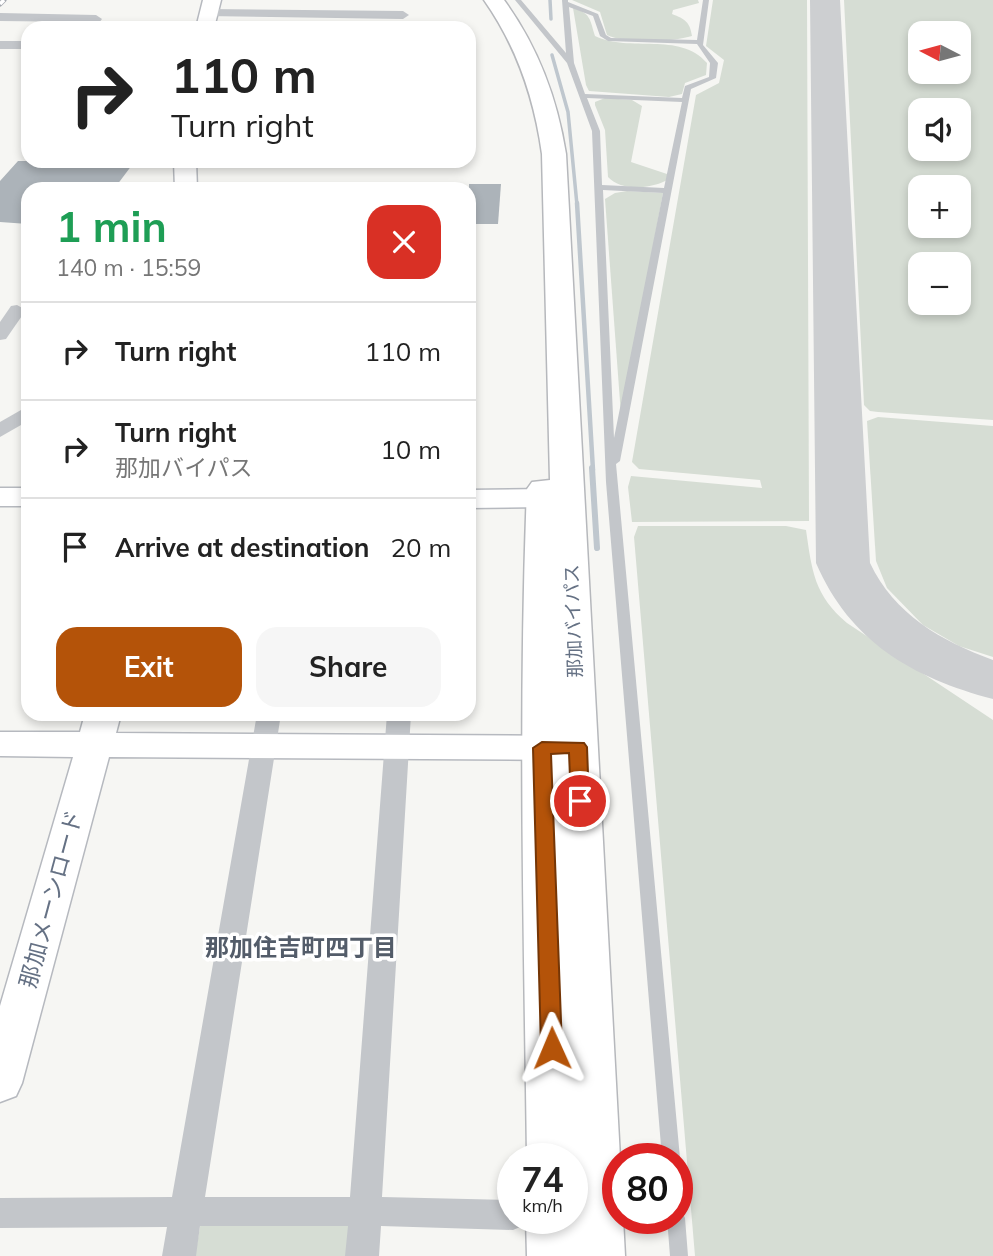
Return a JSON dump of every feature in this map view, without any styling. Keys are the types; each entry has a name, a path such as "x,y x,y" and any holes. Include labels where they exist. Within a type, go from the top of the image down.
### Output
{"highway":[{"name":"那加バイパス","path":"480,0 499,28 521,73 537,150 545,498 541,610 560,748 597,1256"},
{"name":"那加バイパス","path":"494,0 519,37 536,72 551,127 554,154 560,748 554,1143"},
{"path":"554,1234 555,1256"}],"street":[{"path":"0,17 22,12 96,19 94,21"},
{"path":"209,14 403,15"},
{"path":"342,21 346,15"},
{"path":"0,45 21,45"},
{"path":"0,335 15,310"},
{"path":"0,431 21,417"},
{"path":"0,497 21,497"},
{"path":"476,499 545,498"},
{"path":"0,744 98,729 398,729 560,748"},
{"name":"那加メーンロード","path":"0,1083 98,729"},
{"path":"362,1256 398,729"},
{"path":"179,1256 266,730"},
{"path":"0,1213 365,1211 497,1215"}],"lane":[{"path":"518,0 570,63"},
{"path":"611,482 688,88 712,79 714,63 700,42 706,0"},
{"path":"670,1143 611,482 596,131 570,63 565,2 596,15 603,36 610,40 700,42"},
{"path":"582,96 686,100"},
{"path":"598,187 668,191"},
{"path":"677,1234 679,1256"}],"shaded area":[{"path":"572,0 698,0 699,3 673,10 672,14 686,22 692,36 662,41 637,41 607,35 600,12"},
{"path":"713,0 807,0 809,521 632,522 628,487 631,476 762,488 760,480 639,469 632,462 696,95 719,83 724,60 706,46"},
{"path":"844,0 993,0 993,420 870,411 864,405"},
{"path":"573,8 587,15 595,36 623,43 668,45 696,53 707,63 706,75 685,83 682,94 669,97 589,91"},
{"path":"605,98 632,100 642,106 631,162 670,175 669,179 646,187 629,187 608,177 605,130 595,105 595,102"},
{"path":"615,193 663,193 621,415 605,199"},
{"path":"878,417 993,426 993,657 959,646 923,625 887,588 876,561 867,421"},
{"path":"638,526 786,526 806,530 816,581 836,613 993,720 993,1256 695,1256 693,1143 685,1143 634,537"},
{"path":"201,1221 358,1224 355,1256 195,1256"}],"building":[{"path":"18,161 21,161 21,168 130,168 119,182 21,182 21,224 0,222 0,181"},
{"path":"476,184 501,184 498,224 476,224"}],"waterway":[{"path":"550,0 551,19"},
{"path":"552,55 568,112 577,205"},
{"path":"577,203 593,470"},
{"path":"592,468 597,548"}],"taxiway":[{"path":"825,0 843,563 853,586 867,606 903,638 947,663 993,680"}],"railway":[{"path":"0,4 4,0"}],"district":[{"name":"那加住吉町四丁目","path":"301,948"}],"route":[{"path":"552,1048 542,748 578,747 580,801"}]}
